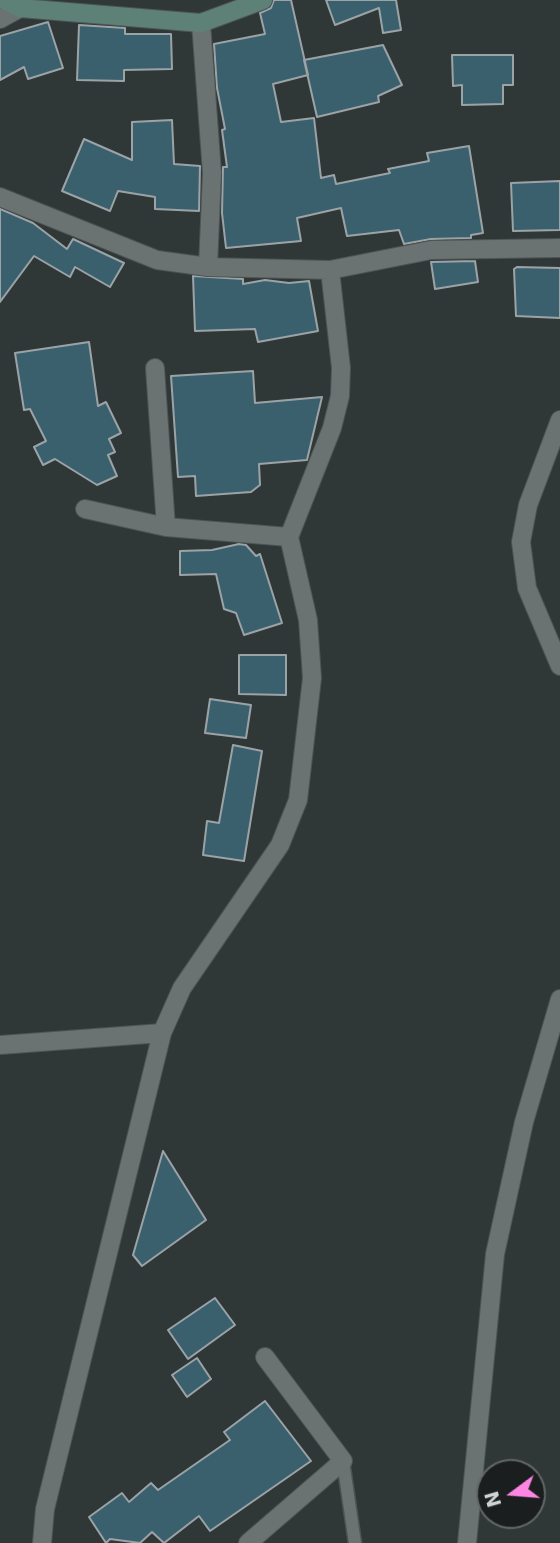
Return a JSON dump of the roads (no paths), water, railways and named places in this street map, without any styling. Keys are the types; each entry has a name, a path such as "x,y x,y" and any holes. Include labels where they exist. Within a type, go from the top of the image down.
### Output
{"main road":[{"path":"15,3 201,23 263,0"}],"street":[{"path":"0,19 15,3"},
{"path":"201,23 212,173 208,267"},
{"path":"0,197 156,260 208,267 330,270 431,250 560,248"},
{"path":"42,1543 48,1496 162,1033 182,988 280,845 298,800 313,678 308,620 289,537 332,428 340,396 341,368 330,270"},
{"path":"155,368 166,527"},
{"path":"560,421 528,505 522,542 527,588 560,666"},
{"path":"85,509 166,527 289,537"},
{"path":"467,1543 495,1254 524,1122 560,999"},
{"path":"0,1045 162,1033"},
{"path":"248,1543 343,1461 265,1357"}],"lane":[{"path":"343,1461 355,1543"}]}
